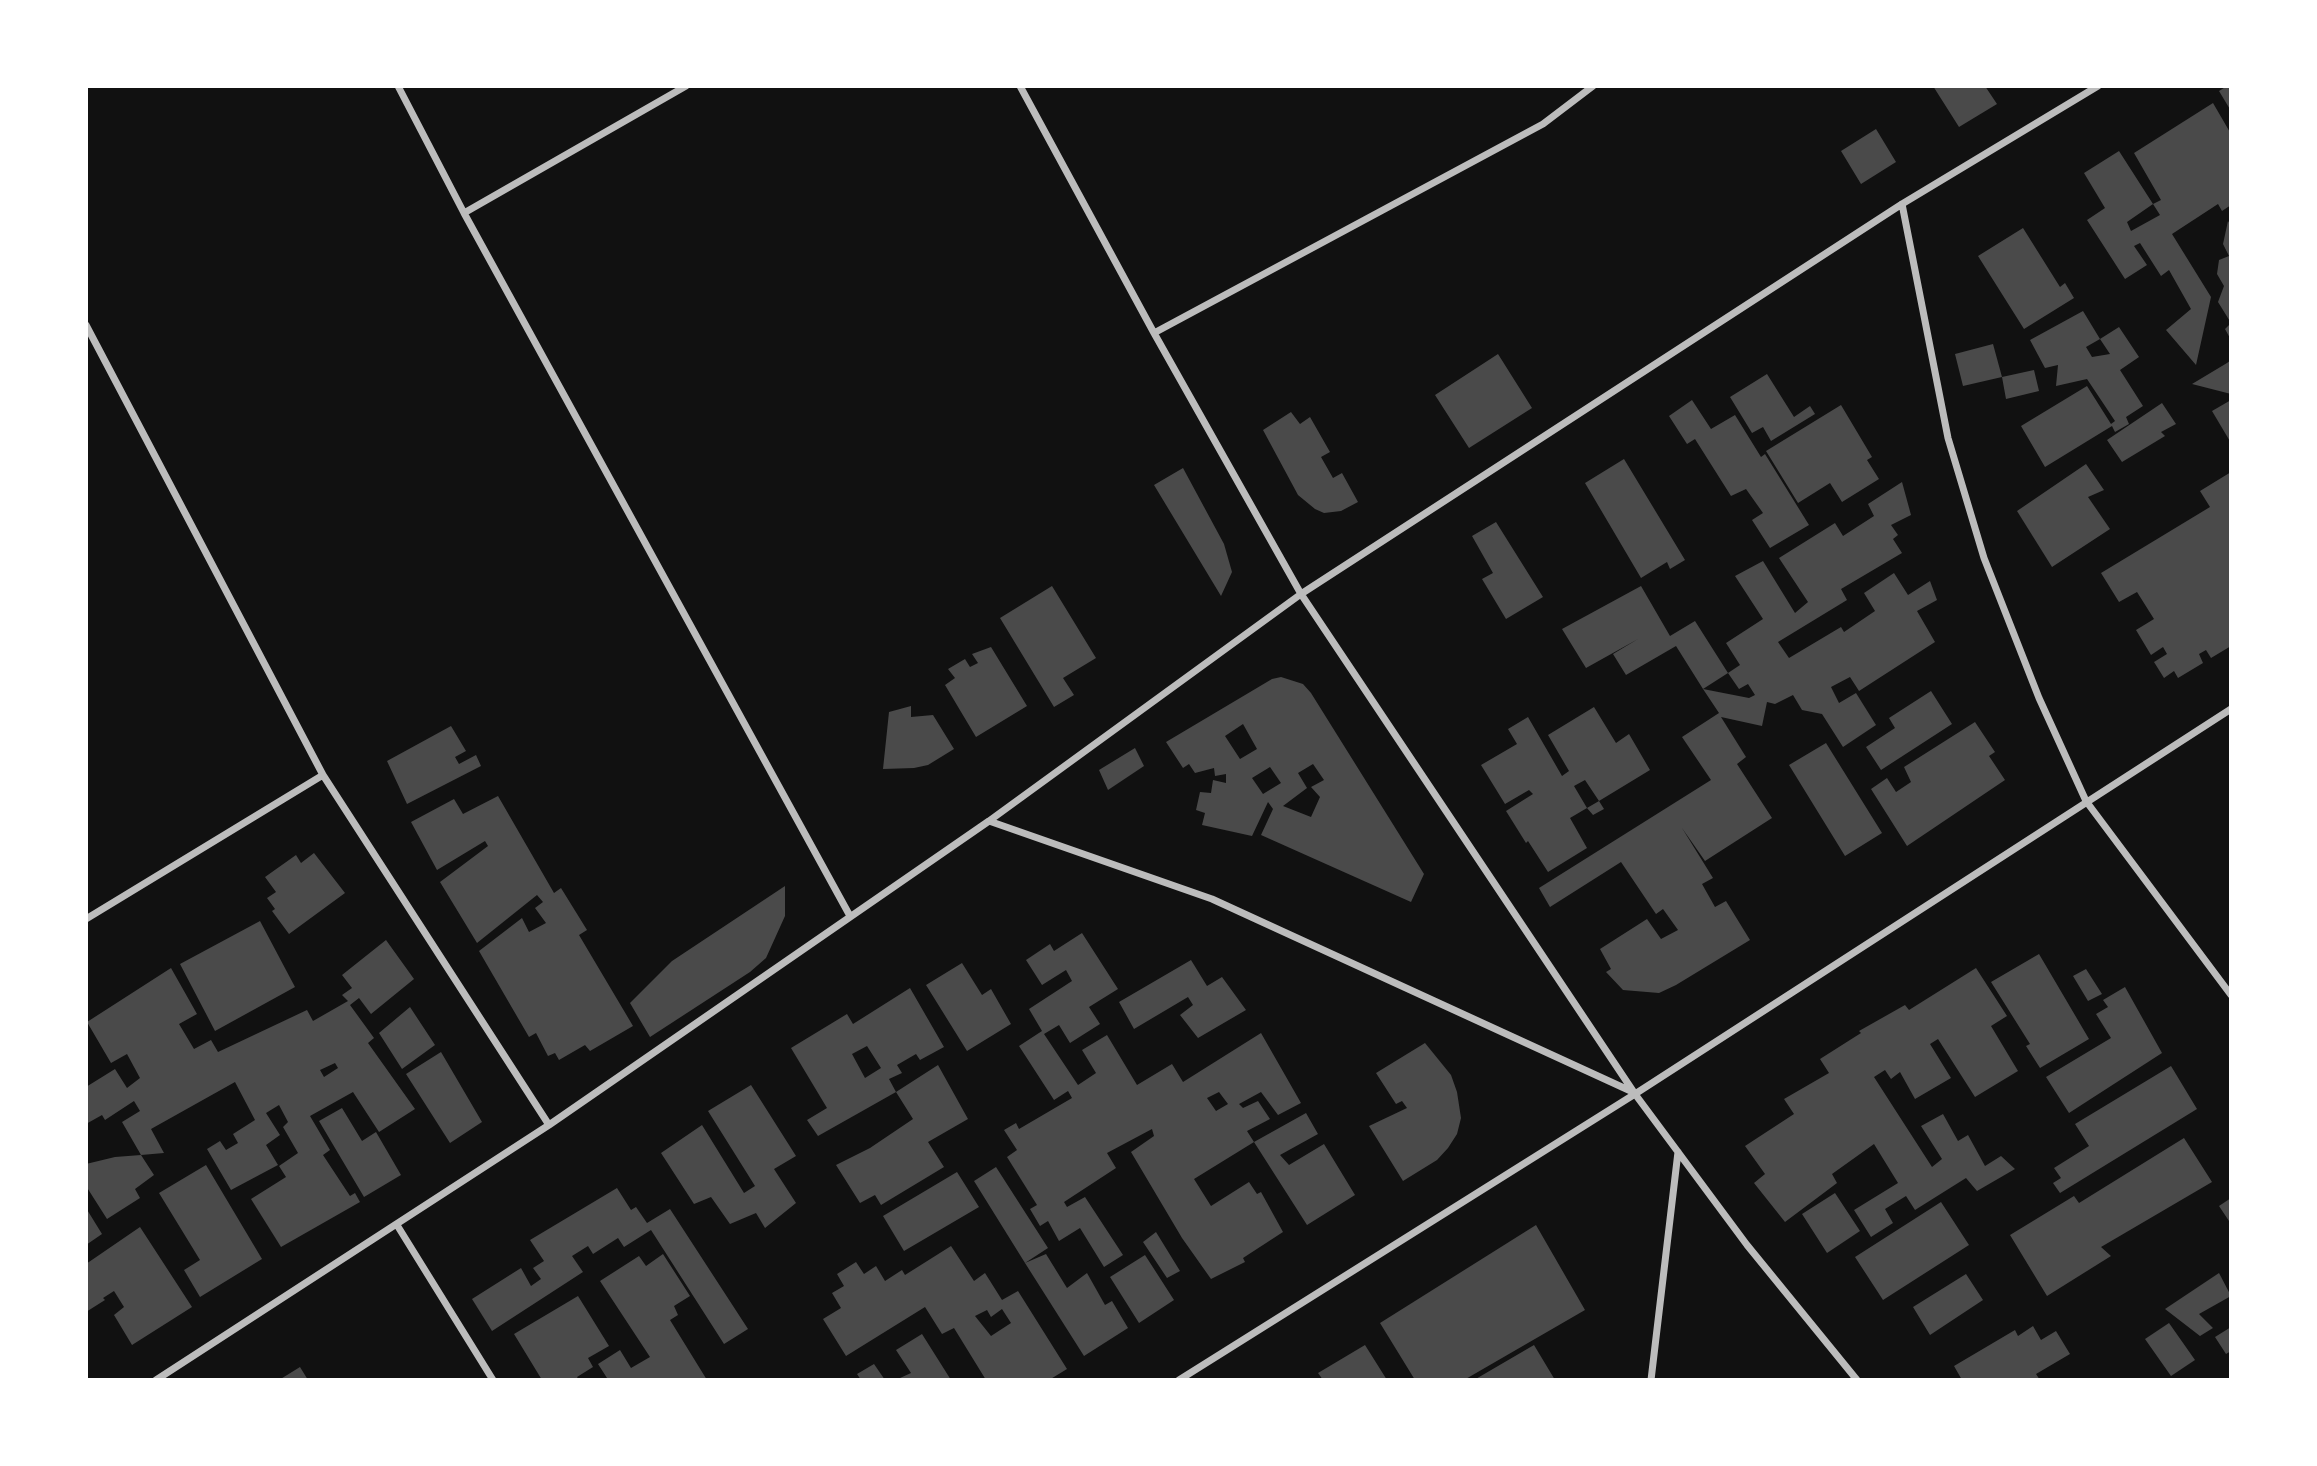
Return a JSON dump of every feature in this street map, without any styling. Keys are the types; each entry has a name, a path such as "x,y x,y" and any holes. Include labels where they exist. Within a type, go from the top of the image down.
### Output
{"street":[{"path":"398,86 464,213 850,916"},
{"path":"464,213 686,86"},
{"path":"1020,86 1154,333 1301,594 1635,1094 1747,1245 1857,1380"},
{"path":"1154,333 1543,124 1593,86"},
{"path":"156,1380 549,1125 989,821 1301,594 1902,204 2098,86"},
{"path":"1902,204 1948,438 1984,558 2039,698 2086,801 2231,995"},
{"path":"86,324 323,775 549,1125"},
{"path":"1179,1380 1635,1094 2231,709"},
{"path":"86,919 323,775"},
{"path":"989,821 1212,899 1635,1094"},
{"path":"1651,1380 1678,1151"},
{"path":"397,1225 493,1380"}],"building":[{"path":"1933,86 1985,86 1997,104 1959,127"},
{"path":"2231,86 2231,111 2219,91"},
{"path":"2213,103 2231,134 2231,205 2222,211 2218,204 2172,234 2211,297 2196,365 2166,330 2191,309 2169,270 2161,276 2140,243 2134,246 2147,265 2125,279 2087,220 2105,208 2084,173 2119,151 2153,204 2161,200 2134,153","holes":["2153,204 2160,215 2131,231 2127,222"]},
{"path":"1876,129 1896,162 1861,184 1841,151"},
{"path":"2228,221 2231,226 2231,323 2218,302 2224,286 2217,274 2219,260 2229,256 2223,244"},
{"path":"2023,228 2060,287 2065,283 2074,298 2024,329 1978,256"},
{"path":"2083,311 2100,339 2119,327 2139,357 2120,370 2143,406 2126,417 2129,424 2115,432 2112,426 2045,467 2021,426 2087,386 2111,424 2115,421 2087,379 2056,386 2058,365 2045,368 2030,340","holes":["2100,339 2110,354 2092,357 2086,347"]},
{"path":"2231,323 2231,340 2225,329"},
{"path":"1993,344 2002,377 1963,386 1955,354"},
{"path":"1498,354 1532,408 1469,448 1435,395"},
{"path":"2231,360 2231,394 2192,384 2227,363"},
{"path":"2034,370 2039,391 2006,399 2002,377"},
{"path":"1767,374 1794,417 1810,406 1815,414 1771,441 1763,427 1752,433 1730,397"},
{"path":"1692,400 1711,429 1735,415 1761,457 1765,454 1809,525 1770,548 1752,520 1763,513 1746,489 1731,496 1695,439 1687,444 1669,416"},
{"path":"2231,400 2231,443 2212,411"},
{"path":"2162,403 2176,424 2161,432 2165,436 2122,462 2107,440"},
{"path":"1841,405 1872,457 1867,460 1879,479 1842,502 1830,483 1798,503 1766,451"},
{"path":"1291,412 1300,424 1310,417 1330,452 1321,457 1333,478 1342,473 1358,502 1341,511 1324,513 1298,495 1263,430"},
{"path":"1624,459 1685,560 1670,569 1667,562 1641,578 1585,483"},
{"path":"2086,464 2104,490 2088,497 2110,529 2052,567 2017,511"},
{"path":"1183,468 1224,544 1232,572 1221,596 1154,485"},
{"path":"2231,472 2231,646 2211,658 2206,650 2199,654 2203,663 2178,678 2174,671 2164,678 2154,662 2167,654 2163,647 2151,655 2136,630 2154,619 2137,592 2119,602 2101,573 2210,507 2200,491"},
{"path":"1902,482 1911,515 1891,525 1898,535 1893,539 1902,553 1841,589 1847,600 1778,642 1789,658 1841,627 1844,632 1875,611 1864,593 1894,573 1908,595 1930,581 1937,600 1917,611 1935,642 1859,691 1850,677 1831,687 1839,703 1856,693 1876,725 1843,747 1822,714 1802,710 1793,695 1775,704 1767,702 1762,726 1721,717 1746,757 1737,764 1772,818 1705,861 1682,828 1713,878 1702,884 1715,907 1726,901 1750,940 1659,993 1623,990 1606,972 1611,969 1600,949 1647,919 1661,939 1678,930 1663,909 1656,914 1621,862 1550,907 1539,888 1711,780 1682,737 1719,713 1703,689 1749,698 1755,695 1748,684 1739,689 1728,673 1740,665 1726,643 1763,619 1735,576 1763,561 1795,613 1808,602 1779,558 1835,523 1843,536 1874,516 1868,504"},
{"path":"1496,522 1543,597 1506,619 1482,579 1493,573 1472,536"},
{"path":"1052,586 1096,658 1063,678 1074,695 1054,707 1000,618"},
{"path":"1641,586 1670,636 1695,621 1728,673 1703,689 1676,646 1626,675 1613,654 1638,639 1586,668 1562,629"},
{"path":"991,647 1027,706 976,737 945,685 955,678 948,669 965,659 970,667 978,663 972,654"},
{"path":"1281,677 1303,684 1311,693 1424,874 1411,902 1261,835 1273,809 1268,802 1252,836 1202,825 1205,813 1196,810 1200,792 1211,793 1213,780 1226,783 1226,774 1215,776 1214,768 1195,773 1189,764 1183,768 1166,742 1272,679","holes":["1243,724 1257,749 1240,759 1225,736","1313,764 1324,780 1311,787 1320,797 1311,817 1283,806 1307,788 1298,773","1270,767 1281,783 1263,794 1252,778"]},
{"path":"1931,691 1952,724 1881,770 1866,747 1895,728 1889,718"},
{"path":"911,706 911,717 933,715 954,749 928,765 883,769 889,712"},
{"path":"1594,707 1616,743 1629,734 1650,770 1599,801 1585,780 1574,786 1587,808 1570,818 1587,848 1548,872 1506,811 1533,794 1529,790 1505,804 1481,765 1517,744 1508,729 1528,717 1562,776 1569,771 1548,735"},
{"path":"1975,722 1995,752 1989,756 2005,780 1907,846 1871,789 1887,778 1896,792 1911,782 1904,767"},
{"path":"451,726 466,751 455,757 459,764 476,755 481,766 407,804 387,761"},
{"path":"1826,743 1882,833 1845,856 1789,765"},
{"path":"1135,748 1144,766 1108,790 1099,770"},
{"path":"498,796 554,893 561,888 587,930 579,935 633,1026 590,1051 585,1045 559,1060 555,1053 548,1056 536,1033 529,1037 479,951 522,918 529,932 546,923 535,908 543,902 537,895 477,943 440,882 488,846 485,841 437,870 411,822 454,799 463,814"},
{"path":"1599,801 1604,809 1593,815 1587,808"},
{"path":"314,853 345,893 289,934 272,911 275,909 267,898 276,892 265,877 296,855 301,863"},
{"path":"785,886 785,916 766,958 750,972 650,1037 630,1003 672,961"},
{"path":"260,921 295,987 215,1031 180,964"},
{"path":"1082,933 1118,989 1089,1007 1100,1024 1070,1043 1059,1025 1044,1034 1078,1085 1096,1073 1082,1050 1107,1035 1137,1085 1172,1064 1183,1082 1261,1033 1301,1103 1278,1115 1261,1092 1239,1104 1243,1108 1258,1101 1270,1119 1247,1131 1254,1142 1194,1179 1211,1206 1249,1182 1257,1194 1261,1192 1283,1232 1243,1258 1245,1262 1211,1279 1182,1238 1131,1152 1154,1136 1152,1129 1107,1153 1116,1168 1064,1202 1067,1207 1085,1197 1123,1255 1104,1267 1080,1228 1059,1241 1048,1221 1040,1226 1030,1209 1037,1205 1007,1157 1017,1150 1004,1130 1016,1123 1019,1129 1072,1098 1068,1091 1054,1100 1019,1046 1042,1031 1029,1009 1072,981 1066,970 1042,985 1026,960 1050,944 1054,951","holes":["1219,1092 1228,1104 1216,1111 1207,1098"]},
{"path":"386,940 414,979 371,1014 359,998 350,1005 374,1038 368,1043 415,1109 379,1132 353,1092 310,1116 330,1150 323,1155 350,1196 355,1193 360,1202 281,1247 251,1199 286,1177 279,1166 298,1153 283,1127 288,1122 279,1105 266,1113 280,1135 266,1145 278,1165 231,1190 207,1149 220,1141 226,1150 238,1143 233,1134 255,1120 235,1082 151,1129 164,1153 141,1155 122,1122 140,1111 134,1101 105,1120 102,1115 86,1124 86,1087 115,1069 127,1088 140,1078 127,1054 111,1063 87,1022 171,968 197,1014 179,1024 194,1049 211,1040 218,1052 307,1010 313,1021 348,1001 342,995 352,988 342,975","holes":["335,1063 338,1068 324,1077 320,1070"]},
{"path":"2039,954 2089,1039 2040,1068 2026,1046 2030,1044 1991,982"},
{"path":"1191,960 1207,986 1222,977 1246,1010 1198,1038 1180,1015 1193,1005 1188,997 1134,1029 1119,1002"},
{"path":"962,963 982,995 991,989 1011,1024 967,1051 926,985"},
{"path":"1976,968 2007,1016 1991,1026 2018,1071 1975,1097 1938,1039 1930,1044 1951,1078 1915,1099 1900,1072 1891,1079 1885,1070 1874,1077 1932,1167 1942,1159 1921,1126 1943,1114 1958,1141 1968,1135 1985,1166 2001,1156 2015,1169 1977,1191 1966,1178 1915,1210 1906,1196 1885,1209 1893,1223 1871,1237 1854,1210 1898,1183 1874,1144 1832,1174 1837,1183 1785,1222 1754,1183 1765,1174 1745,1146 1794,1114 1784,1099 1829,1073 1820,1059 1861,1033 1859,1031 1905,1005 1909,1010"},
{"path":"2086,969 2102,994 2088,1001 2073,976"},
{"path":"2125,987 2162,1053 2069,1113 2046,1077 2111,1038 2096,1014 2108,1007 2103,1000"},
{"path":"910,988 944,1047 920,1060 916,1054 897,1065 902,1073 889,1079 896,1092 818,1136 807,1120 827,1108 791,1048 847,1014 853,1024","holes":["867,1046 881,1068 865,1078 852,1054"]},
{"path":"410,1007 435,1045 402,1069 379,1033"},
{"path":"1425,1043 1451,1075 1461,1118 1457,1134 1437,1160 1403,1181 1369,1126 1407,1108 1402,1101 1396,1104 1376,1073"},
{"path":"441,1052 482,1122 450,1143 406,1074"},
{"path":"938,1065 968,1119 928,1142 944,1167 881,1205 875,1195 860,1203 836,1165 870,1148 913,1119 896,1092"},
{"path":"2171,1066 2197,1109 2060,1193 2053,1183 2061,1178 2054,1168 2089,1146 2075,1124"},
{"path":"751,1085 796,1156 774,1169 796,1203 765,1228 756,1213 730,1224 711,1197 694,1204 661,1153 702,1125 744,1193 755,1186 708,1111"},
{"path":"342,1108 362,1141 376,1132 401,1175 364,1197 319,1121"},
{"path":"1306,1113 1318,1134 1280,1155 1289,1165 1324,1144 1355,1195 1307,1225 1254,1142"},
{"path":"2184,1138 2212,1182 2101,1247 2111,1256 2047,1296 2010,1235 2074,1196 2079,1203"},
{"path":"141,1155 154,1175 135,1189 140,1198 107,1219 86,1186 86,1164 115,1157"},
{"path":"206,1165 262,1259 200,1297 184,1270 200,1260 159,1193"},
{"path":"996,1167 1048,1248 1025,1263 974,1181"},
{"path":"957,1172 979,1207 904,1251 883,1216"},
{"path":"617,1188 631,1210 636,1207 647,1223 670,1209 748,1329 724,1344 651,1230 624,1247 618,1238 593,1254 588,1246 572,1256 583,1272 492,1331 472,1299 521,1268 531,1286 541,1279 533,1268 544,1261 530,1240"},
{"path":"1835,1193 1860,1231 1827,1253 1802,1214"},
{"path":"2231,1198 2231,1224 2219,1206"},
{"path":"1941,1202 1969,1245 1883,1300 1855,1257"},
{"path":"86,1208 102,1234 86,1245"},
{"path":"1536,1225 1585,1310 1464,1380 1415,1380 1380,1323"},
{"path":"140,1227 192,1307 132,1345 114,1315 124,1307 114,1291 86,1312 86,1264"},
{"path":"1156,1232 1180,1271 1167,1278 1143,1242"},
{"path":"951,1246 974,1281 985,1273 1002,1300 1018,1291 1067,1369 1049,1380 986,1380 954,1328 942,1334 925,1307 846,1356 823,1319 841,1308 832,1293 844,1286 837,1274 856,1262 864,1274 876,1266 885,1281 902,1270 905,1275","holes":["1002,1309 1011,1323 991,1336 975,1316 987,1310 991,1317"]},
{"path":"663,1254 690,1296 674,1306 678,1315 670,1320 707,1380 603,1380 607,1378 598,1364 620,1350 631,1368 650,1357 600,1281 639,1256 646,1266"},
{"path":"1046,1254 1067,1288 1087,1273 1105,1305 1112,1301 1128,1328 1084,1356 1025,1263"},
{"path":"1145,1255 1174,1300 1139,1323 1110,1277"},
{"path":"2219,1273 2231,1296 2199,1314 2213,1328 2200,1336 2165,1309"},
{"path":"1966,1274 1983,1300 1930,1335 1913,1307"},
{"path":"578,1296 609,1346 588,1358 593,1367 577,1377 579,1380 542,1380 514,1334"},
{"path":"2169,1323 2195,1360 2171,1376 2145,1339"},
{"path":"2033,1326 2041,1340 2056,1331 2070,1354 2036,1374 2040,1380 1962,1380 1954,1366 2015,1330 2018,1336"},
{"path":"2231,1327 2231,1351 2226,1354 2215,1337"},
{"path":"922,1334 951,1380 900,1378 911,1373 896,1350"},
{"path":"1365,1345 1387,1380 1323,1380 1318,1373"},
{"path":"1534,1345 1555,1380 1474,1380"},
{"path":"874,1364 885,1380 861,1380 857,1374"},
{"path":"300,1367 308,1380 279,1380"}]}
